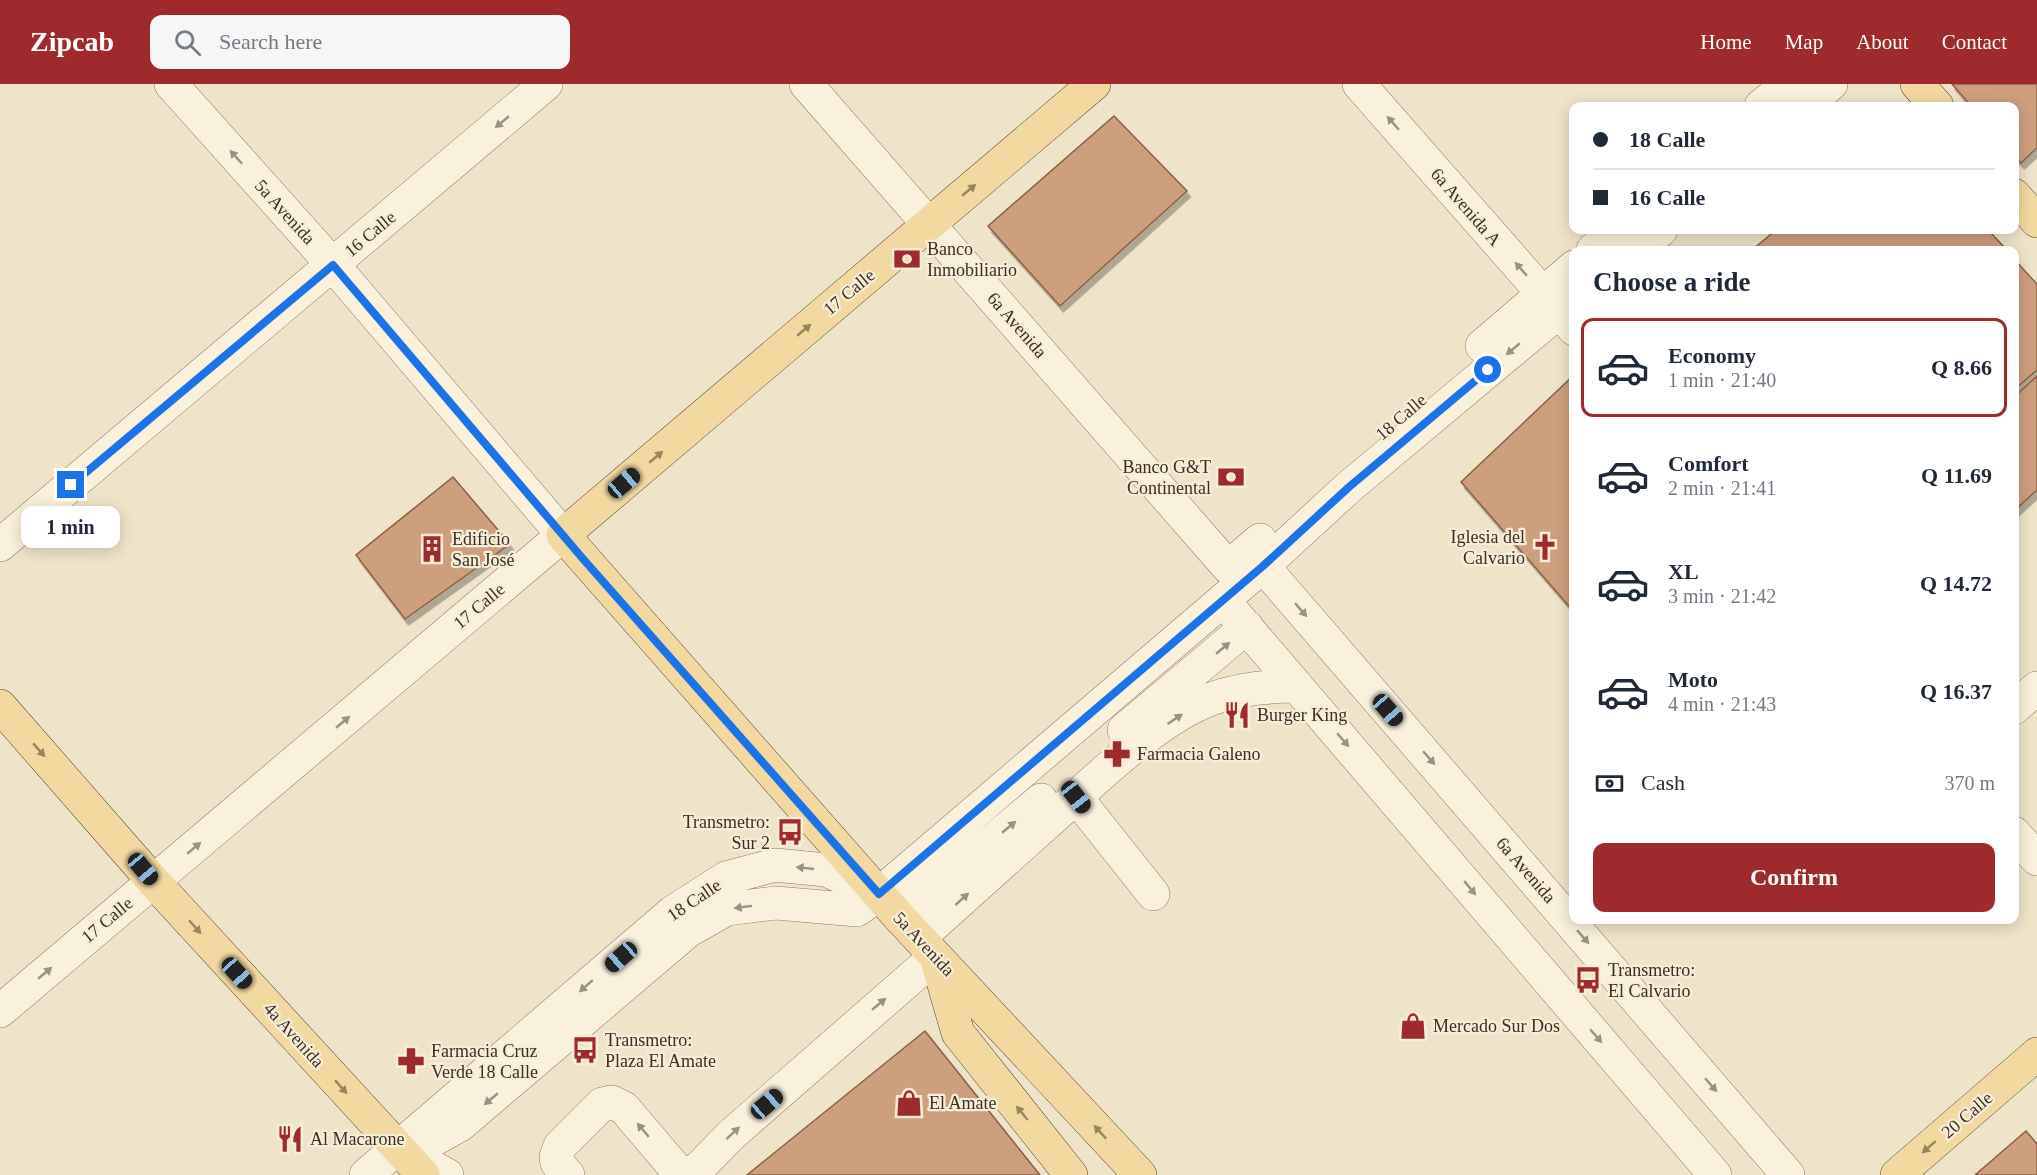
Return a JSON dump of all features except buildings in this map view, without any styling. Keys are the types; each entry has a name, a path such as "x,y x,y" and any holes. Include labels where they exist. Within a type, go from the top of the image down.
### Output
{"main road":[{"name":"17 Calle","path":"563,535 1094,84"},
{"path":"1917,84 1933,102"},
{"path":"2019,201 2037,221"},
{"name":"5a Avenida","path":"563,535 908,927 1140,1175"},
{"name":"4a Avenida","path":"0,706 153,881 423,1175"},
{"path":"908,927 958,1033 1071,1175"},
{"name":"20 Calle","path":"1897,1175 2037,1054"}],"street":[{"name":"5a Avenida","path":"171,84 333,265 563,535"},
{"name":"16 Calle","path":"0,545 546,84"},
{"name":"6a Avenida","path":"806,84 1228,567"},
{"name":"6a Avenida A","path":"1359,84 1562,308"},
{"path":"1766,102 1788,84"},
{"path":"1809,102 1831,84"},
{"path":"1598,246 1612,234"},
{"path":"1640,246 1656,234"},
{"name":"18 Calle","path":"366,1175 672,912 726,878 775,865 826,870 908,927 1223,600 1349,487 1562,308 1569,284"},
{"name":"18 Calle","path":"1228,567 1562,308"},
{"name":"17 Calle","path":"0,1011 563,535"},
{"name":"6a Avenida","path":"1263,566 1569,921"},
{"path":"1223,600 1715,1175"},
{"path":"692,1175 731,1135 908,927 1247,627"},
{"path":"908,927 1076,797 1115,762 1180,714 1211,699 1240,691 1271,686 1297,686"},
{"path":"2019,704 2037,688"},
{"path":"1076,797 1153,894"},
{"path":"2019,839 2037,859"},
{"name":"6a Avenida","path":"1572,924 1788,1175"},
{"path":"568,1175 557,1163 556,1157 560,1146 602,1104 612,1102 624,1108 681,1175"},
{"path":"397,1148 447,1175"}],"place":[{"name":"Banco Inmobiliario","path":"907,259"},
{"name":"Banco G&T Continental","path":"1231,477"},
{"name":"Iglesia del Calvario","path":"1545,547"},
{"name":"Edificio San José","path":"432,549"},
{"name":"Burger King","path":"1237,715"},
{"name":"Farmacia Galeno","path":"1117,754"},
{"name":"Transmetro: Sur 2","path":"790,832"},
{"name":"Transmetro: El Calvario","path":"1588,980"},
{"name":"Mercado Sur Dos","path":"1413,1026"},
{"name":"Transmetro: Plaza El Amate","path":"585,1050"},
{"name":"Farmacia Cruz Verde 18 Calle","path":"411,1061"},
{"name":"El Amate","path":"909,1103"},
{"name":"Al Macarone","path":"290,1139"}],"route":[{"path":"71,485 333,265 584,560 879,894 1263,566 1349,487 1488,370"}]}
